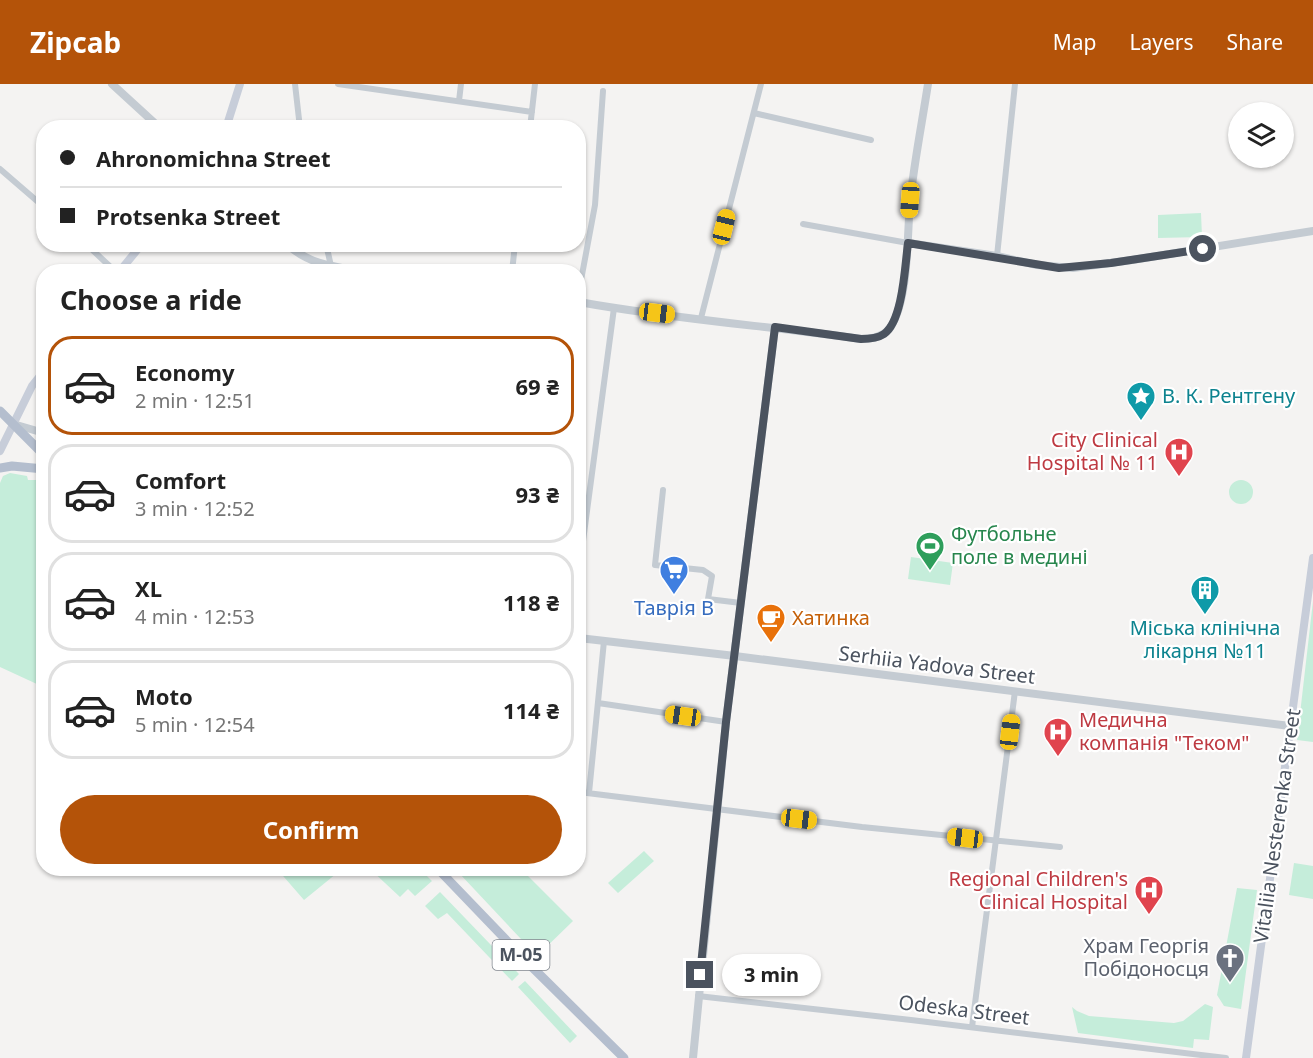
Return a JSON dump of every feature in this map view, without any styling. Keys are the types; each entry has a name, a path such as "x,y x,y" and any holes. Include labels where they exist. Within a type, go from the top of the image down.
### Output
{"main road":[{"path":"228,120 240,84"},
{"path":"125,264 135,252"},
{"path":"0,450 12,423 36,381"},
{"path":"0,411 36,447"},
{"path":"0,468 12,466 36,469"},
{"name":"Vitaliia Nesterenka Street","path":"1246,1058 1290,726 1312,581 1313,558"},
{"name":"М-05","path":"446,877 624,1058"}],"street":[{"path":"112,84 151,120"},
{"path":"295,84 299,120"},
{"path":"338,84 373,86 532,112"},
{"path":"459,101 461,84"},
{"path":"531,120 536,84"},
{"path":"701,318 761,84"},
{"path":"586,303 861,339 870,339 884,334 893,322 899,304 908,243 910,200 928,84"},
{"path":"997,256 1015,84"},
{"path":"584,264 595,205 603,91"},
{"path":"754,113 871,140"},
{"path":"0,169 36,200"},
{"path":"803,224 997,256 1037,265 1072,268 1313,231"},
{"path":"95,252 109,264"},
{"path":"297,252 303,257 325,264"},
{"path":"586,518 614,308"},
{"path":"693,1058 716,809 775,327"},
{"path":"12,423 36,430"},
{"path":"663,490 656,565 703,570 712,576 708,598 741,603"},
{"name":"Serhiia Yadova Street","path":"586,639 1290,726"},
{"path":"589,794 604,641"},
{"path":"972,1027 1015,691"},
{"path":"598,704 726,722"},
{"path":"586,793 995,842 1060,847"},
{"name":"Odeska Street","path":"698,996 1226,1058"}],"green space":[{"path":"1201,213 1202,237 1158,238 1158,215"},
{"path":"10,473 27,476 28,480 36,480 36,684 0,667 0,483 3,476"},
{"path":"1241,480 1246,481 1252,487 1252,497 1246,503 1241,504 1236,503 1230,497 1229,492 1230,487 1236,481"},
{"name":"Футбольне поле в медині","path":"911,557 953,563 950,585 908,579"},
{"path":"1313,601 1313,742 1297,740"},
{"path":"644,851 654,861 618,893 608,883"},
{"path":"1294,863 1313,866 1313,899 1289,895"},
{"path":"283,876 333,876 304,900"},
{"path":"378,876 427,876 432,881 415,896 408,889 400,897"},
{"path":"462,876 528,876 573,921 537,956"},
{"path":"1237,888 1257,890 1241,1009 1224,1006 1217,995"},
{"path":"440,892 519,974 512,981 447,913 438,919 425,906"},
{"path":"525,981 577,1036 570,1043 518,987"},
{"path":"1205,1004 1213,1007 1209,1040 1194,1039 1193,1048 1078,1033 1072,1007 1089,1016 1174,1023 1183,1021"}],"place":[{"name":"В. К. Рентгену","path":"1141,422"},
{"name":"City Clinical Hospital № 11","path":"1179,478"},
{"name":"Футбольне поле в медині","path":"930,572"},
{"name":"Таврія В","path":"674,596"},
{"name":"Міська клінічна лікарня №11","path":"1205,616"},
{"name":"Хатинка","path":"771,644"},
{"name":"Медична компанія \"Теком\"","path":"1058,758"},
{"name":"Regional Children's Clinical Hospital","path":"1149,916"},
{"name":"Храм Георгія Побідоносця","path":"1230,984"}],"route":[{"path":"700,975 726,722 775,327 861,339 870,339 884,334 893,322 899,304 908,243 1059,268 1111,263 1203,249"}]}
